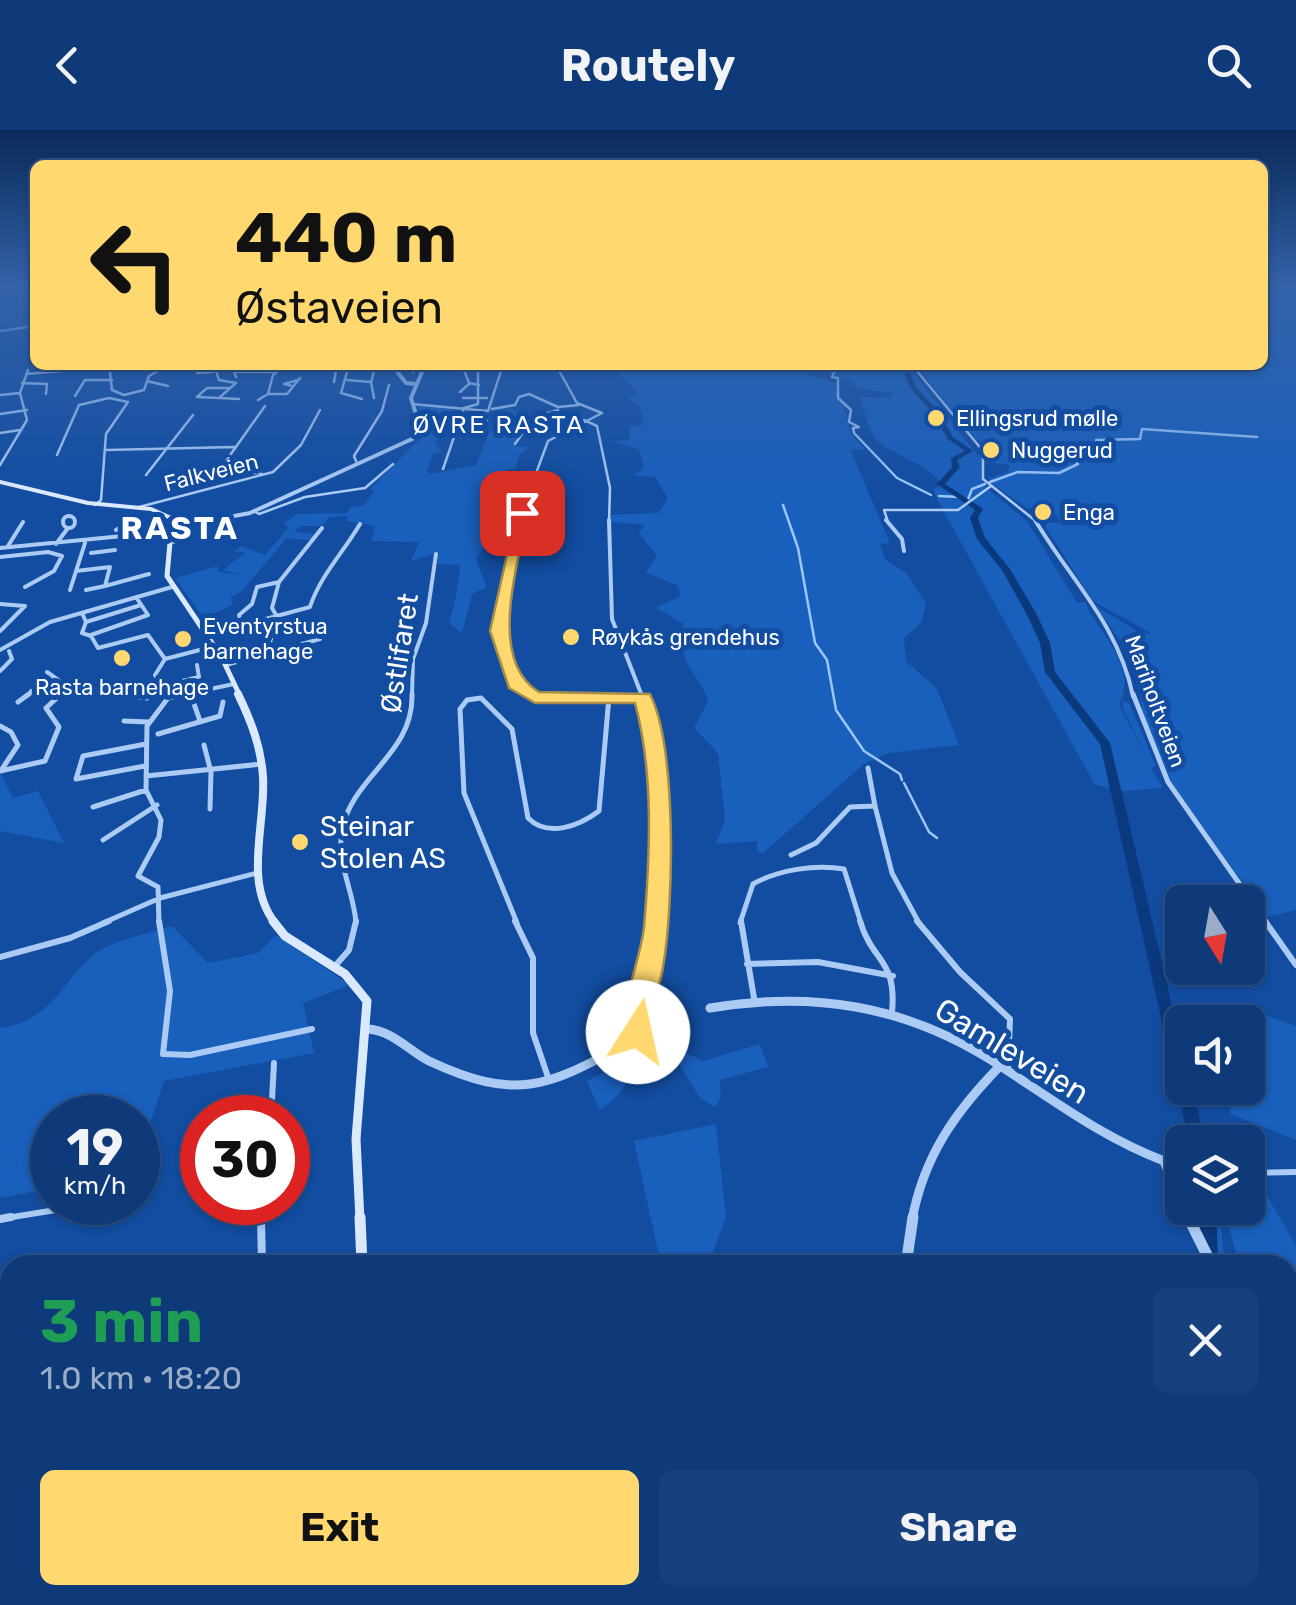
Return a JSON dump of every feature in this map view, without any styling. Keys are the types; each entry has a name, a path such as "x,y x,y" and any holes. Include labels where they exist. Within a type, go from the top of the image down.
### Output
{"main road":[{"path":"0,482 96,504 139,507 171,517 180,528 166,566 172,587 215,646 255,728 262,764 257,873 262,900 274,924 335,966 365,998 368,1029 356,1120 362,1255"}],"street":[{"path":"0,465 27,410 20,393 27,372 58,370"},
{"path":"110,373 112,390 124,395 142,392 147,381 162,370"},
{"path":"198,370 197,373 212,372 221,382 236,383 220,398"},
{"path":"233,370 235,374 279,370"},
{"path":"348,370 343,396 362,398"},
{"path":"374,370 370,382 374,398"},
{"path":"396,370 406,382 416,384"},
{"path":"256,512 356,461 417,436 420,427 412,404 423,370"},
{"path":"464,370 470,384"},
{"path":"443,468 456,421 463,410 478,404 478,370"},
{"path":"492,409 493,386 501,370"},
{"path":"559,370 578,404"},
{"path":"904,551 903,540 882,511 948,512 969,504 991,486 982,476 983,452 916,370"},
{"path":"334,382 336,371"},
{"path":"268,394 276,372"},
{"path":"258,400 268,394 284,396 299,379 284,384 292,386"},
{"path":"75,396 86,380 112,380"},
{"path":"347,380 370,382"},
{"path":"147,381 168,386"},
{"path":"212,382 198,398 239,398"},
{"path":"22,384 47,384 46,394"},
{"path":"460,392 470,384 479,385"},
{"path":"356,461 354,456 382,411 388,385"},
{"path":"207,388 230,388"},
{"path":"0,396 20,393"},
{"path":"412,404 492,409 515,405 527,394 565,408"},
{"path":"57,454 80,405 122,398 128,404 106,434 100,500 96,504"},
{"path":"463,398 487,398"},
{"path":"515,444 534,417 578,404 602,412 554,434 540,455 514,543 498,636 510,671 526,695 643,698"},
{"path":"265,474 222,470 266,406"},
{"path":"0,414 27,410"},
{"name":"Falkveien","path":"139,507 265,474 282,465 301,445 320,410"},
{"path":"146,475 193,415"},
{"path":"456,421 487,420"},
{"path":"368,1029 387,1031 424,1058 492,1084 520,1090 550,1083 640,1036 636,1017 654,949 660,826 658,753 643,698 614,625 607,572 610,479 598,426 584,420"},
{"path":"0,432 20,430"},
{"path":"456,430 481,436"},
{"path":"106,450 235,447"},
{"path":"4,546 85,543 153,533 304,498 356,493 380,481 393,464"},
{"name":"Mariholtveien","path":"991,486 1033,516 1067,573 1112,632 1126,656 1137,713 1168,782 1296,965"},
{"path":"116,530 127,523 119,517"},
{"path":"4,546 23,522"},
{"path":"226,630 310,607 318,581 338,562 360,524"},
{"path":"56,544 68,528"},
{"path":"272,650 278,618 272,608 279,582 322,528"},
{"path":"70,590 85,543"},
{"path":"91,553 115,550"},
{"path":"0,557 48,552 62,556 54,571 25,587"},
{"name":"Østlifaret","path":"335,966 353,947 359,930 340,864 342,832 358,790 393,753 410,722 413,658 426,620 436,554"},
{"path":"76,571 110,567 106,586"},
{"path":"86,590 148,574"},
{"path":"242,626 239,614 252,604 257,587 279,582"},
{"path":"0,650 42,625 172,587"},
{"path":"82,613 86,622 82,633 89,635 148,615 136,598"},
{"path":"0,604 25,604 19,616 0,631"},
{"path":"86,622 142,604"},
{"path":"89,635 98,648 148,635 165,659"},
{"path":"226,665 320,639"},
{"path":"168,698 155,674 165,659 215,646"},
{"path":"0,671 12,659 8,651"},
{"path":"155,690 201,675 196,665"},
{"path":"18,702 49,674 62,682"},
{"path":"0,771 45,760 58,727 46,708 73,683"},
{"path":"157,804 148,799 146,790 149,722 168,698 234,684"},
{"path":"30,691 48,694"},
{"path":"550,1083 533,1033 533,958 494,876 463,788 460,709 466,700 481,698 508,722 528,818 536,826 554,829 588,822 601,806 609,697"},
{"path":"194,701 200,720"},
{"path":"158,734 220,716 218,706 223,702"},
{"path":"124,721 149,722"},
{"path":"0,726 11,732 18,744 0,771"},
{"path":"146,742 83,756 76,781 146,766"},
{"path":"204,745 211,772 210,809"},
{"path":"146,776 262,764"},
{"path":"868,768 882,852 910,915 943,957 1010,1019 1004,1068 956,1112 929,1154 914,1202 907,1255"},
{"path":"93,807 146,790"},
{"path":"103,840 157,804"},
{"path":"157,804 159,837 138,876 158,887 160,898 160,940 170,991 162,1048 165,1057 312,1029"},
{"path":"791,855 816,843 846,810 874,806"},
{"path":"754,998 739,926 752,884 776,874 830,865 844,869 865,937 892,976 892,1013"},
{"path":"0,957 70,938 160,898 257,873"},
{"path":"746,964 818,962 892,976"},
{"name":"Gamleveien","path":"710,1008 754,998 830,997 892,1013 942,1030 1098,1133 1164,1161"},
{"path":"272,1095 274,1063"},
{"path":"1265,1173 1296,1172"},
{"path":"0,1219 30,1214"},
{"path":"261,1225 262,1255"},
{"path":"1192,1225 1207,1255"}],"shaded area":[{"path":"1268,354 1296,354 1296,910 1267,917 1265,885 1244,885 1172,783 1145,722 1132,658 1096,606 1135,630 1154,635 1093,601 1046,528 1046,522 1061,523 1051,508 1027,508 991,483 989,478 1008,472 1009,465 986,462 986,457 998,458 1001,452 975,438 920,370 1268,370"},
{"path":"626,370 793,370 838,384 851,434 865,450 850,449 890,543 880,544 885,559 907,574 926,604 921,623 904,638 906,661 937,689 959,745 889,753 864,764 763,853 757,851 757,841 716,844 725,820 718,753 694,728 708,701 682,649 670,644 684,624 656,608 680,596 678,586 646,572 657,556 639,533 645,525 610,522 611,515 658,513 668,499 655,477 634,476 644,467 639,449 614,442 630,439 630,426 643,425 640,407 628,399 638,393 619,374"},
{"path":"818,370 911,370 977,455 982,456 983,485 1027,521 1077,603 1085,602 1114,650 1124,676 1119,705 1146,757 1123,709 1122,701 1129,703 1156,766 1151,768 1163,788 1124,791 1095,785 938,501 933,489 943,485 926,469 886,447 873,435 860,397 890,398 894,393 857,388 854,382"},
{"path":"417,404 436,404 457,411 441,413 438,427 442,431 435,443 442,451 433,454 427,471 431,474 476,465 493,423 500,421 498,414 491,414 509,408 529,420 513,446 529,447 520,454 515,469 507,469 502,484 506,486 504,509 519,514 498,514 490,524 488,541 501,543 486,545 476,559 487,587 472,594 462,633 449,623 460,565 437,564 439,552 411,561 419,542 372,541 375,526 347,521 347,516 330,517 321,526 300,526 294,532 316,534 312,540 286,539 241,592 231,597 232,605 209,616 218,630 214,632 175,578 218,566 218,572 241,575 223,570 246,552 233,552 241,546 265,555 288,528 284,523 297,514 347,513 350,507 363,506 375,491 370,489 423,436 425,424"},
{"path":"0,772 13,798 38,791 64,843 0,831"},
{"path":"172,926 208,963 258,953 276,935 350,985 303,1003 314,1053 164,1081 159,1095 30,1095 30,1192 0,1198 0,1028 36,1015 91,957 129,938"},
{"path":"1265,1015 1296,1026 1296,1140 1230,1114 1230,1105 1265,1105"},
{"path":"656,1039 703,1061 760,1044 768,1067 720,1080 721,1098 715,1107 700,1098 675,1057 661,1056 641,1067 618,1095 599,1110 587,1081 630,1060 635,1047"},
{"path":"716,1124 726,1217 712,1255 659,1255 634,1141"},
{"path":"1265,1192 1296,1246 1296,1255 1236,1255 1228,1225 1265,1225"},
{"path":"1201,1225 1221,1225 1224,1255 1216,1255"}],"waterway":[{"path":"835,370 832,377 838,378 838,398 851,410 849,422 859,427 853,428 854,433 897,478 931,495"},
{"path":"906,370 913,388 935,411 950,438 970,451 953,459 956,467 941,484 979,509 974,518 981,539 1006,569 1031,613 1045,643 1050,672 1105,743 1165,1005"},
{"path":"990,482 1018,472 1059,473 1078,464 1071,453 1096,446 1096,440 1140,439 1142,429 1257,437"},
{"path":"967,502 972,489 985,484"},
{"path":"939,496 959,497"},
{"path":"783,505 798,548 815,643 827,660 836,710 864,751 900,774 902,780"},
{"path":"904,783 929,832 937,838"},
{"path":"1189,1105 1193,1125"},
{"path":"1208,1225 1209,1255"}],"place":[{"name":"Ellingsrud mølle","path":"936,418"},
{"name":"Nuggerud","path":"991,450"},
{"name":"Enga","path":"1043,512"},
{"name":"Røykås grendehus","path":"571,637"},
{"name":"Eventyrstua barnehage","path":"183,639"},
{"name":"Rasta barnehage","path":"122,658"},
{"name":"Steinar Stolen AS","path":"300,842"}],"district":[{"name":"ØVRE RASTA","path":"499,424"},
{"name":"RASTA","path":"180,528"}],"route":[{"path":"522,513 498,631 500,647 518,688 535,698 643,698 657,748 660,826 656,926 650,969 636,1017 638,1032"}]}
